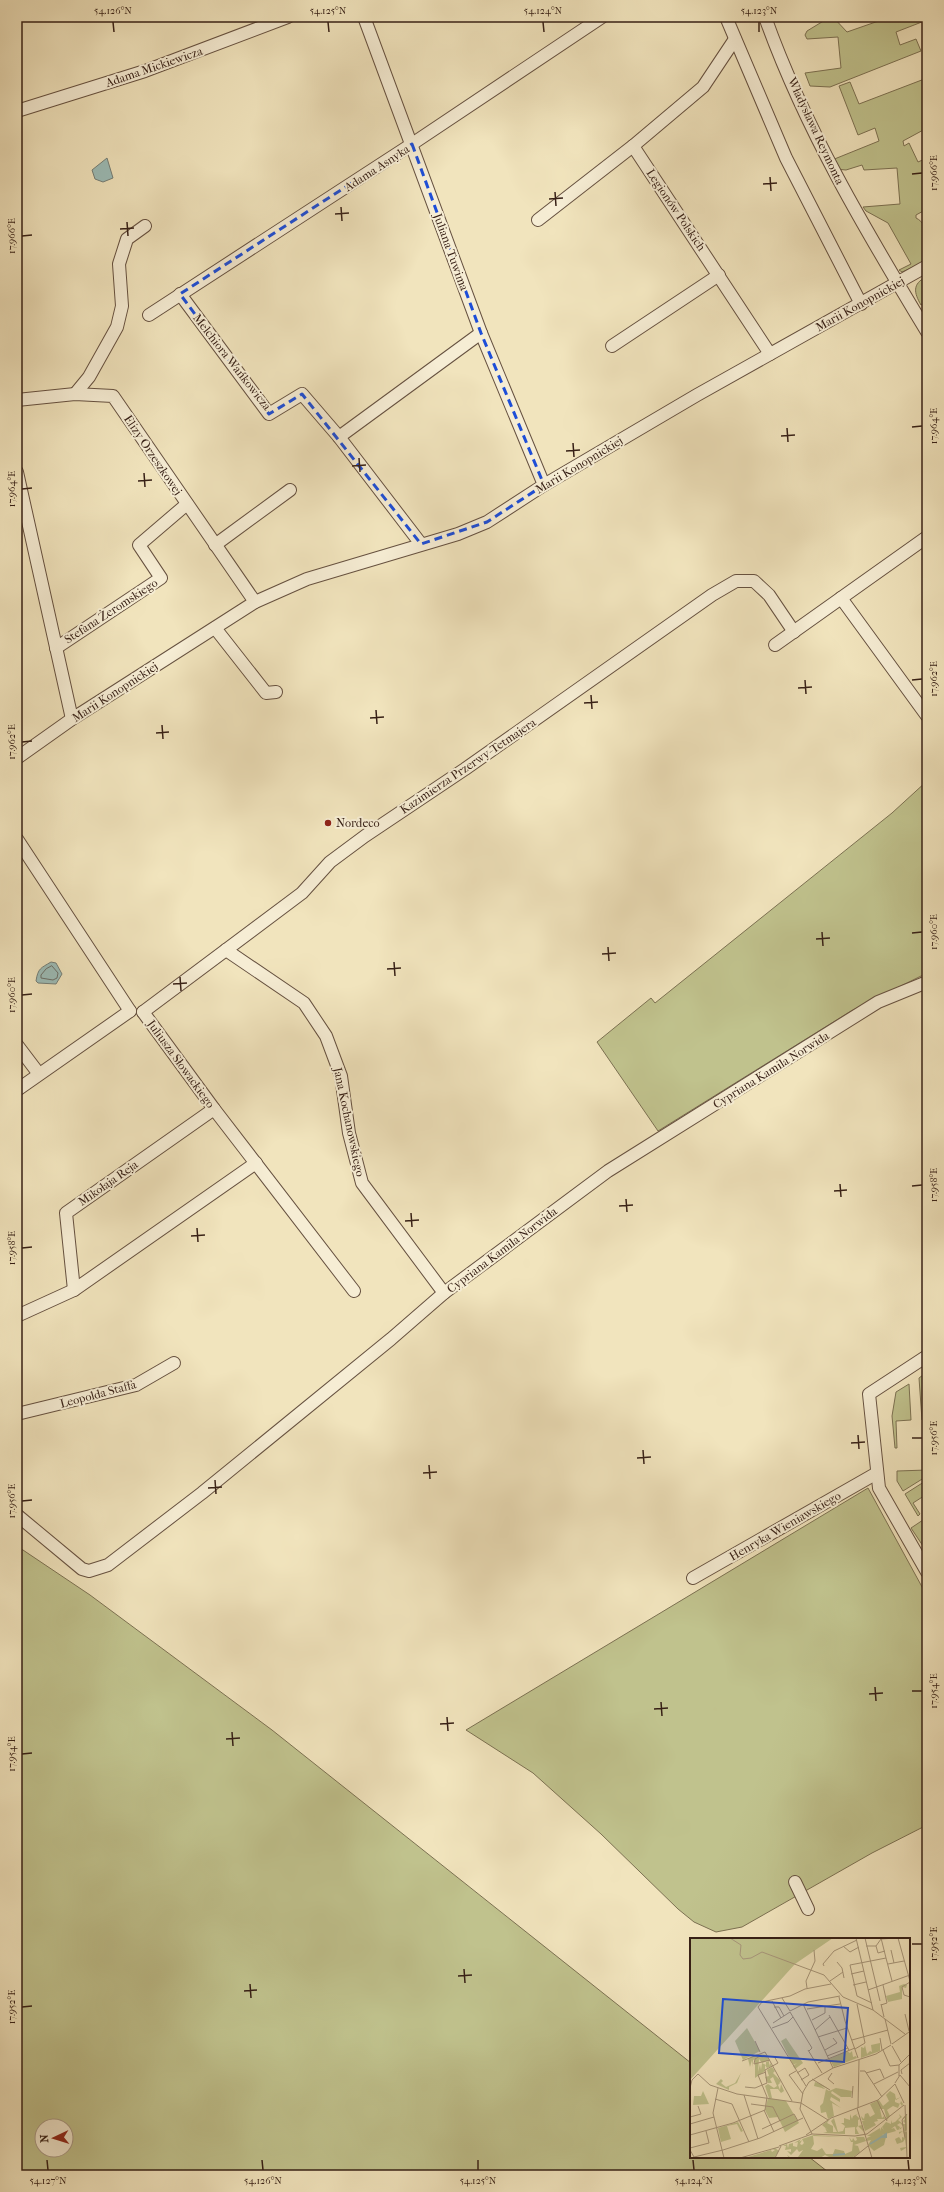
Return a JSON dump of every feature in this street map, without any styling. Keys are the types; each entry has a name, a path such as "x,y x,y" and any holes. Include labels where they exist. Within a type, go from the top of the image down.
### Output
{"street":[{"name":"Adama Mickiewicza","path":"17,112 145,71 288,17"},
{"name":"Juliana Tuwima","path":"364,17 481,333 544,485"},
{"name":"Adama Asnyka","path":"149,315 180,294 227,266 602,17"},
{"path":"726,17 786,158 861,304"},
{"name":"Władysława Reymonta","path":"765,17 775,44 830,167 927,332"},
{"path":"538,220 633,146 703,87 735,39"},
{"name":"Legionów Polskich","path":"633,146 770,354"},
{"path":"75,394 89,377 117,327 122,306 119,264 127,239 145,226"},
{"name":"Marii Konopnickiej","path":"17,758 72,720 255,602 307,579 458,534 487,522 544,485 770,354 898,284 927,266"},
{"path":"612,346 718,274"},
{"name":"Melchiora Wańkowicza","path":"180,294 269,414 302,394 339,437 421,544"},
{"path":"339,437 481,333"},
{"name":"Elizy Orzeszkowej","path":"17,400 75,394 112,396 255,602"},
{"path":"17,472 72,720"},
{"path":"215,545 290,490"},
{"name":"Stefana Żeromskiego","path":"56,648 161,578 140,544 187,504"},
{"path":"775,645 927,538"},
{"name":"Kazimierza Przerwy-Tetmajera","path":"143,1012 302,893 330,862 712,595 736,581 754,581 769,595 794,632"},
{"path":"841,598 927,716"},
{"path":"215,628 266,693 276,692"},
{"path":"17,839 130,1011 17,1090"},
{"name":"Jana Kochanowskiego","path":"226,950 304,1003 326,1036 341,1076 349,1133 362,1183 444,1293"},
{"name":"Cypriana Kamila Norwida","path":"17,1516 82,1569 89,1571 108,1565 202,1493 444,1293 608,1171 878,1002 927,982"},
{"name":"Juliusza Słowackiego","path":"130,1011 143,1012 214,1109 354,1291"},
{"path":"17,1046 39,1074"},
{"name":"Mikołaja Reja","path":"74,1290 66,1213 214,1109"},
{"path":"17,1316 74,1290 256,1163"},
{"path":"927,1356 869,1394 879,1488 927,1572"},
{"name":"Leopolda Staffa","path":"17,1414 136,1385 174,1363"},
{"name":"Henryka Wieniawskiego","path":"693,1578 877,1473"},
{"path":"795,1882 808,1909"}],"highlighted area":[{"path":"412,144 481,333 544,485 487,522 421,544 302,394 269,414 180,294"}],"green space":[{"path":"830,17 833,17 847,32 890,17 927,17 927,20 896,32 900,45 916,39 921,51 830,87 810,86 805,73 841,68 838,37 807,39 805,35 807,31"},
{"path":"927,78 927,128 903,141 904,146 909,143 918,162 927,158 927,209 916,215 916,218 921,221 926,231 927,261 902,272 899,270 911,264 888,223 866,211 863,207 900,204 897,168 864,170 862,165 846,170 835,169 832,160 879,141 875,128 858,135 839,86 850,82 859,104"},
{"path":"926,277 927,302 921,305 917,297 916,286"},
{"path":"927,781 927,973 851,1011 658,1131 597,1042 651,998 655,1003 892,813"},
{"path":"923,1375 927,1383 927,1430 926,1420 922,1420 919,1378"},
{"path":"909,1384 911,1420 896,1421 897,1448 895,1448 892,1416 896,1392"},
{"path":"927,1470 927,1476 903,1491 897,1481 897,1471"},
{"path":"927,1480 927,1494 913,1503 920,1514 918,1516 905,1494"},
{"path":"868,1488 927,1596 927,1825 872,1853 742,1927 716,1932 694,1922 678,1909 601,1834 533,1773 466,1730"},
{"path":"923,1520 927,1526 927,1552 911,1528"},
{"path":"17,1546 90,1595 272,1730 690,2062 690,2158 810,2158 832,2175 17,2175"}],"water":[{"path":"107,158 113,178 103,182 95,179 92,170"},
{"path":"51,962 56,963 62,974 56,984 38,983 36,981 39,971 42,967"}],"place":[{"name":"Nordeco","path":"328,823"}]}
